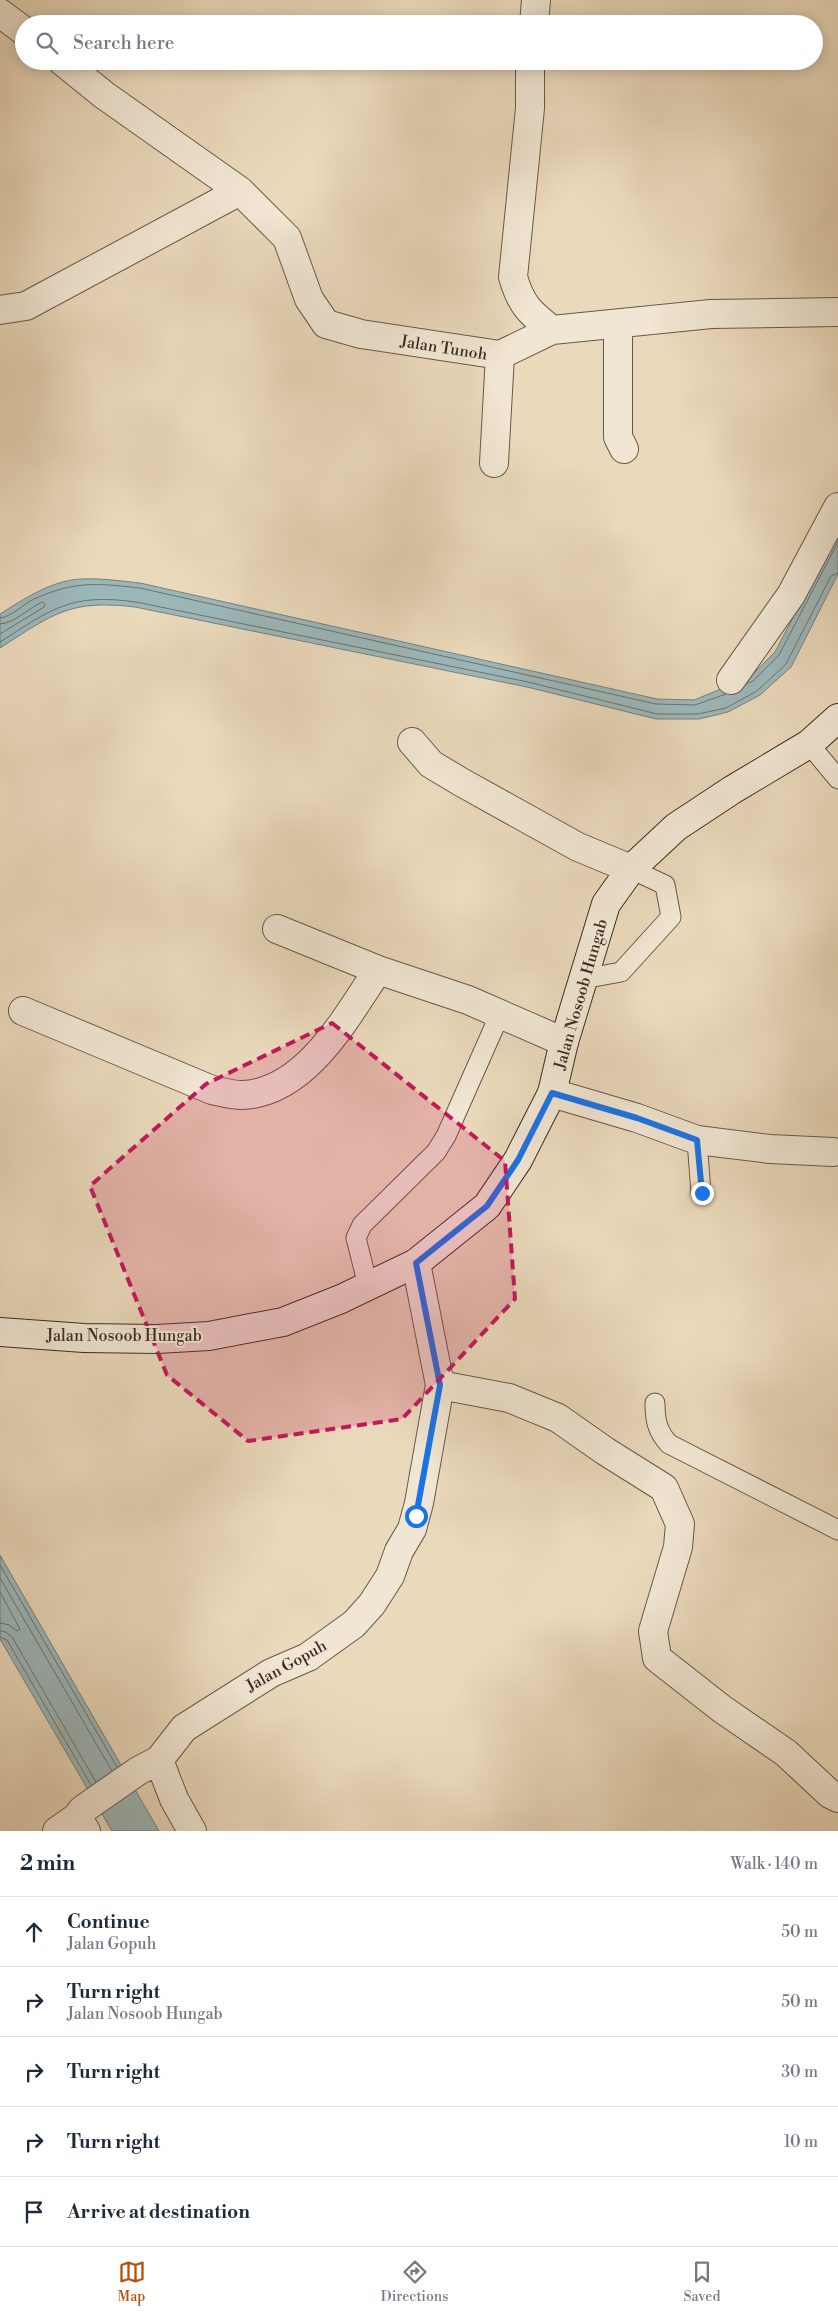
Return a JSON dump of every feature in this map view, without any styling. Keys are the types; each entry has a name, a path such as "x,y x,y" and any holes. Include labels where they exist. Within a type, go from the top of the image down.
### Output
{"street":[{"path":"0,4 5,0"},
{"path":"0,13 15,25"},
{"name":"Jalan Tunoh","path":"73,70 104,96 240,191 287,238 309,299 326,324 361,334 500,355 552,330 618,325 711,314 838,312"},
{"path":"530,70 530,108 514,278 518,296 530,313 552,330"},
{"path":"0,310 26,306 240,191"},
{"path":"618,325 618,437 624,449"},
{"path":"494,462 500,355"},
{"path":"731,680 791,595 838,507"},
{"name":"Jalan Nosoob Hungab","path":"0,1332 148,1339 209,1336 282,1322 341,1300 416,1263 487,1206 518,1160 552,1093 564,1042 606,904 630,869 676,826 809,744 838,718"},
{"path":"412,742 431,764 461,782 578,847 630,869"},
{"path":"276,929 378,970 468,1000 564,1042"},
{"path":"24,1011 212,1090 242,1095 268,1090 292,1078 329,1042 378,970"},
{"path":"552,1093 637,1118 697,1140 770,1149 836,1152"},
{"name":"Jalan Gopuh","path":"76,1822 149,1765 184,1728 270,1672 308,1657 354,1624 372,1604 390,1576 399,1551 412,1528 419,1503 440,1385 416,1263"},
{"path":"440,1385 509,1398 558,1418 606,1452 664,1488 680,1524 678,1547 653,1631 658,1658 722,1709 786,1753 830,1794 838,1798"},
{"path":"149,1765 174,1799 192,1831"}],"lane":[{"path":"809,744 838,779"},
{"path":"583,979 621,972 671,917 665,885 630,869"},
{"path":"368,1286 356,1238 359,1231 362,1225 436,1152 446,1136 500,1014"},
{"path":"697,1140 702,1193"},
{"path":"655,1403 655,1418 660,1434 669,1444 838,1530"}],"highlighted area":[{"path":"332,1023 505,1161 515,1299 402,1419 248,1441 167,1375 90,1186 206,1084"}],"water":[{"path":"838,531 838,574 791,667 760,695 728,712 699,719 656,719 527,687 135,607 94,605 78,607 49,618 0,648 0,614 39,591 60,583 82,579 104,579 140,583 657,699 694,700 750,677 775,652"},
{"path":"0,1555 159,1831 112,1831 0,1639"}],"route":[{"path":"416,1516 440,1385 416,1263 487,1206 518,1160 552,1093 637,1118 697,1140 702,1193"}]}
